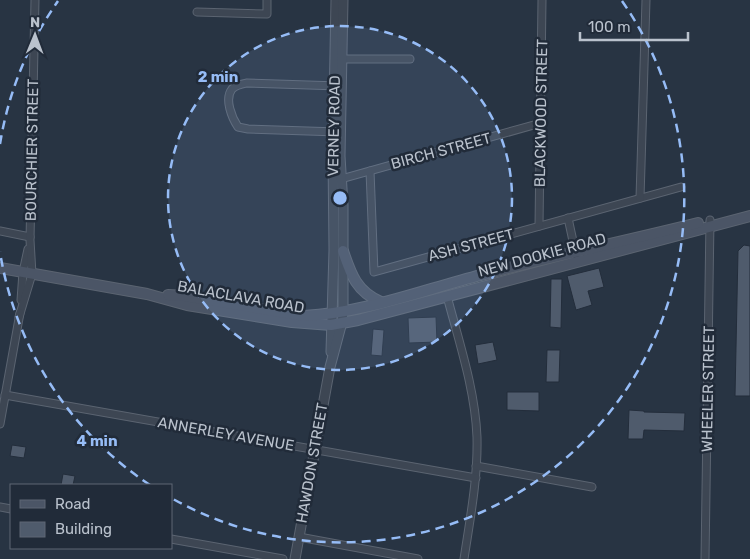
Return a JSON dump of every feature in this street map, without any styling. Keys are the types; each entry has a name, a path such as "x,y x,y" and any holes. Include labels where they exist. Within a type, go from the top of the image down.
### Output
{"main road":[{"name":"NEW DOOKIE ROAD","path":"710,223 750,209"},
{"name":"NEW DOOKIE ROAD","path":"342,322 358,320 447,296 576,257 710,223 750,216"},
{"path":"343,251 350,271 360,288 369,296 381,302"},
{"name":"NEW DOOKIE ROAD","path":"343,310 381,302 479,275 576,257"},
{"name":"BALACLAVA ROAD","path":"0,268 292,322 331,325 342,322"},
{"name":"BALACLAVA ROAD","path":"147,294 185,296 304,316 343,310"}],"street":[{"name":"BOURCHIER STREET","path":"0,424 28,273 35,0"},
{"path":"197,12 267,14 267,0"},
{"name":"VERNEY ROAD","path":"331,312 338,86 336,0"},
{"name":"VERNEY ROAD","path":"338,59 343,0"},
{"name":"BLACKWOOD STREET","path":"539,226 542,0"},
{"path":"640,198 646,0"},
{"path":"338,59 410,59"},
{"path":"337,132 238,127 233,120 229,96 237,86 247,83 338,86"},
{"name":"BIRCH STREET","path":"341,179 541,124"},
{"name":"VERNEY ROAD","path":"337,132 341,179 343,310"},
{"name":"ASH STREET","path":"370,171 374,272 681,187"},
{"path":"568,218 576,257"},
{"name":"WHEELER STREET","path":"705,559 710,223"},
{"path":"0,232 30,238"},
{"path":"447,296 468,374 477,438 476,478 464,559"},
{"name":"HAWDON STREET","path":"295,559 330,367 342,322 343,310"},
{"name":"HAWDON STREET","path":"330,367 331,312"},
{"name":"ANNERLEY AVENUE","path":"5,395 476,478"},
{"path":"476,466 592,487"},
{"path":"299,537 418,559"},
{"path":"172,539 284,559"}],"building":[{"path":"744,245 750,246 750,396 735,396 738,251"},
{"path":"599,268 604,287 588,291 592,305 576,310 567,276"},
{"path":"551,279 562,279 561,328 550,327"},
{"path":"436,317 437,342 409,343 408,318"},
{"path":"373,329 384,330 382,356 371,355"},
{"path":"493,342 497,360 478,364 475,345"},
{"path":"547,350 560,350 559,382 546,382"},
{"path":"507,392 539,392 539,411 507,410"},
{"path":"629,410 685,413 684,431 644,430 643,439 628,439"},
{"path":"12,445 26,447 24,458 10,456"},
{"path":"63,474 75,476 73,484 61,484"}]}
